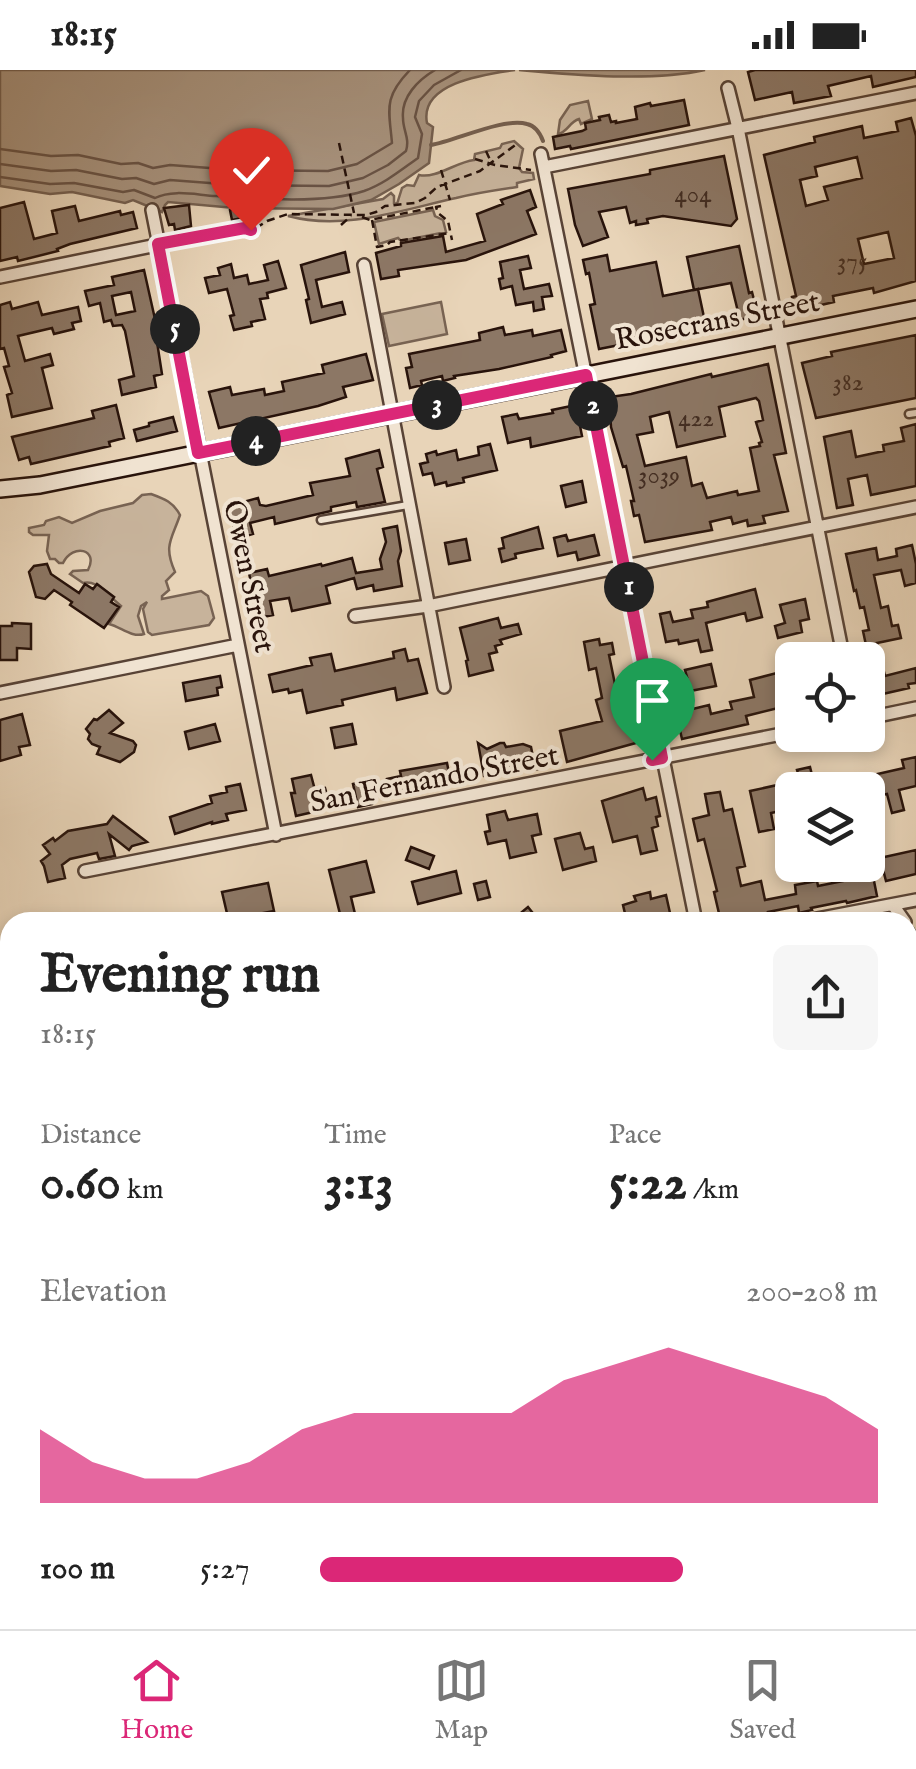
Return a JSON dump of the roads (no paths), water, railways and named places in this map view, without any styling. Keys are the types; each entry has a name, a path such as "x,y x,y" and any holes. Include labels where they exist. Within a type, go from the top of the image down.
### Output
{"street":[{"path":"728,88 840,642"},
{"path":"694,912 542,161 916,93"},
{"name":"Owen Street","path":"152,210 276,834"},
{"path":"0,276 245,228"},
{"path":"364,265 444,686"},
{"name":"Rosecrans Street","path":"0,489 40,485 916,308"},
{"path":"355,616 428,606 916,508"},
{"path":"0,693 238,645"},
{"path":"885,714 916,708"},
{"name":"San Fernando Street","path":"85,871 775,735"},
{"path":"852,912 916,900"},
{"path":"892,904 897,912"}],"lane":[{"path":"321,520 408,505"}],"water":[{"path":"0,70 515,70 458,83 434,98 427,109 427,123 433,127 429,163 371,200 333,209 235,208 168,202 162,212 133,200 125,203 72,192 50,194 0,186"},
{"path":"519,70 705,70 637,77"}],"waterway":[{"path":"431,145 517,123 533,126 543,141"}]}
